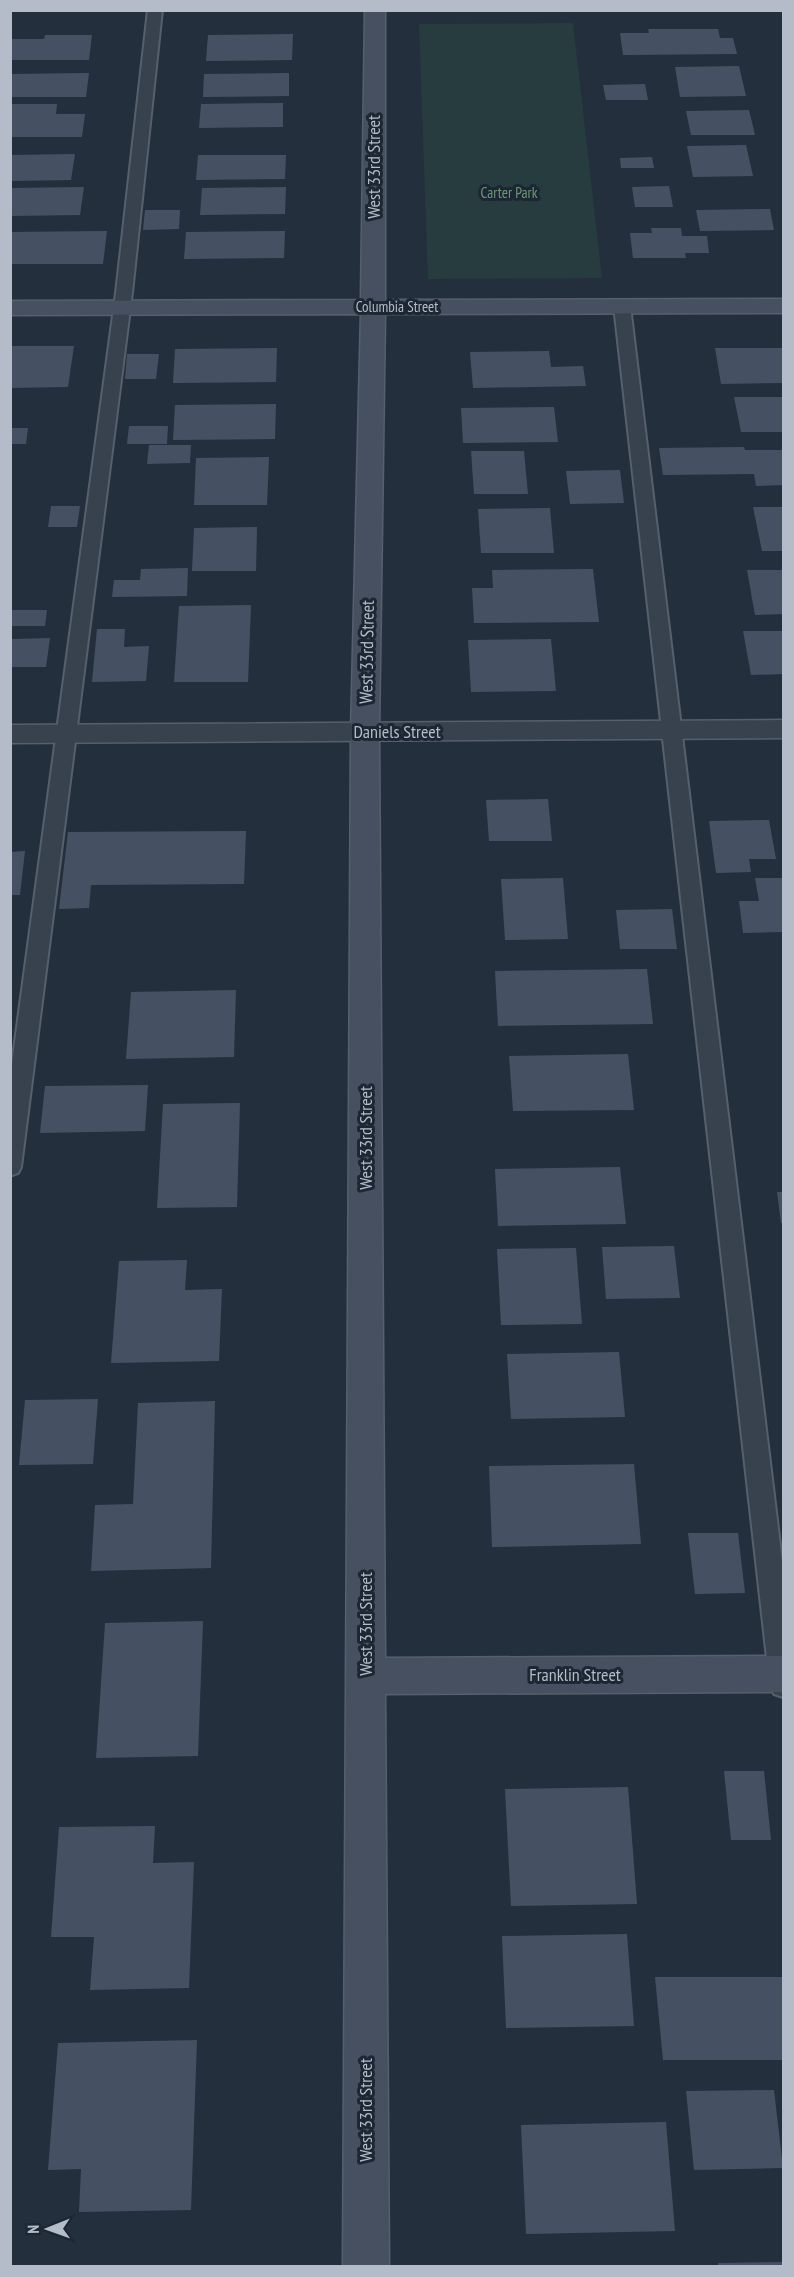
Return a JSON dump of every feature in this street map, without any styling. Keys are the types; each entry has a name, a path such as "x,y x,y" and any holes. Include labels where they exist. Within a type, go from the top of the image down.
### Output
{"street":[{"name":"West 33rd Street","path":"366,2266 365,732 373,307 375,10"},
{"name":"Columbia Street","path":"10,308 783,306"},
{"name":"Daniels Street","path":"10,734 783,729"},
{"name":"Franklin Street","path":"366,1676 783,1679"}],"lane":[{"path":"10,1167 122,308 155,10"},
{"path":"622,306 783,1679"}],"green space":[{"name":"Carter Park","path":"573,23 602,278 428,279 419,24"}],"building":[{"path":"648,29 718,29 720,38 733,38 737,54 623,55 620,33 649,33"},
{"path":"293,34 292,60 206,61 208,35"},
{"path":"45,35 92,35 89,60 10,60 12,39 44,39"},
{"path":"739,66 746,96 680,97 675,67"},
{"path":"89,73 86,97 10,97 10,74"},
{"path":"289,73 289,96 203,97 204,74"},
{"path":"645,84 648,100 606,100 603,85"},
{"path":"283,103 283,127 199,128 201,104"},
{"path":"10,104 57,104 56,114 85,114 82,137 10,137"},
{"path":"749,110 755,135 691,135 686,111"},
{"path":"746,145 753,176 693,177 687,146"},
{"path":"75,154 71,180 10,181 10,155"},
{"path":"198,155 286,155 285,179 196,180"},
{"path":"652,157 654,168 621,168 620,158"},
{"path":"669,186 673,207 635,207 632,187"},
{"path":"84,187 80,215 10,216 10,188"},
{"path":"286,187 285,214 200,215 202,188"},
{"path":"770,209 774,230 700,231 696,210"},
{"path":"145,210 180,210 179,229 143,230"},
{"path":"651,228 681,228 682,236 707,236 709,253 685,253 686,258 633,258 630,233 652,233"},
{"path":"107,231 103,264 10,264 10,232"},
{"path":"285,231 284,258 184,259 186,232"},
{"path":"10,346 74,346 68,387 10,388"},
{"path":"277,348 276,382 173,383 175,349"},
{"path":"715,348 784,348 784,383 721,384"},
{"path":"549,351 551,367 583,366 586,386 473,388 470,352"},
{"path":"127,354 159,354 156,379 125,379"},
{"path":"734,397 784,397 784,432 741,432"},
{"path":"276,404 275,439 173,440 175,405"},
{"path":"554,407 558,442 463,443 461,408"},
{"path":"129,426 168,426 167,444 127,444"},
{"path":"10,428 28,428 26,444 10,444"},
{"path":"149,445 191,445 190,463 147,464"},
{"path":"744,447 745,450 784,450 784,485 756,486 754,474 663,475 659,448"},
{"path":"471,451 524,451 528,494 474,494"},
{"path":"269,457 267,505 194,505 196,458"},
{"path":"620,470 624,503 570,504 566,471"},
{"path":"51,506 80,506 77,527 48,527"},
{"path":"753,507 784,507 784,551 762,551"},
{"path":"550,508 554,553 481,553 478,509"},
{"path":"257,527 256,571 192,571 194,528"},
{"path":"188,568 187,596 112,597 114,580 140,580 141,569"},
{"path":"593,569 599,622 474,623 472,588 493,588 492,570"},
{"path":"747,570 784,570 784,614 755,615"},
{"path":"251,605 248,682 174,682 179,606"},
{"path":"10,610 47,610 45,626 10,626"},
{"path":"97,629 125,629 124,647 149,646 146,681 92,682"},
{"path":"743,631 784,631 784,674 751,675"},
{"path":"50,638 46,667 10,667 12,639"},
{"path":"551,639 556,691 471,692 468,640"},
{"path":"548,799 552,841 489,841 486,800"},
{"path":"769,820 776,859 749,859 751,872 716,873 709,821"},
{"path":"246,831 244,884 91,885 89,908 59,909 68,832"},
{"path":"25,851 20,895 10,895 10,852"},
{"path":"563,878 568,939 505,940 501,879"},
{"path":"755,878 784,878 784,932 743,933 739,901 759,901"},
{"path":"672,909 677,949 620,949 616,910"},
{"path":"647,969 653,1024 498,1026 495,971"},
{"path":"236,990 234,1057 126,1059 131,992"},
{"path":"628,1054 634,1110 513,1111 509,1056"},
{"path":"148,1085 145,1131 40,1133 45,1086"},
{"path":"240,1103 237,1207 157,1208 163,1104"},
{"path":"620,1167 626,1224 498,1226 495,1169"},
{"path":"777,1192 784,1192 784,1223 781,1223"},
{"path":"674,1246 680,1298 606,1299 602,1247"},
{"path":"576,1248 582,1324 501,1325 497,1249"},
{"path":"187,1260 185,1290 222,1289 219,1361 111,1363 119,1261"},
{"path":"619,1352 625,1417 511,1419 507,1354"},
{"path":"98,1399 93,1464 19,1465 25,1400"},
{"path":"215,1401 211,1568 91,1571 95,1505 133,1504 138,1403"},
{"path":"634,1464 641,1544 492,1547 489,1466"},
{"path":"688,1533 738,1533 745,1593 695,1594"},
{"path":"203,1621 198,1756 96,1758 105,1623"},
{"path":"724,1771 764,1771 771,1840 731,1840"},
{"path":"628,1787 637,1904 511,1906 505,1789"},
{"path":"155,1826 153,1863 194,1862 189,1988 90,1990 94,1937 51,1937 59,1827"},
{"path":"627,1934 634,2026 506,2028 502,1936"},
{"path":"655,1977 784,1977 784,2060 663,2060"},
{"path":"197,2040 191,2210 79,2212 81,2169 48,2170 58,2043"},
{"path":"774,2090 783,2168 694,2170 686,2091"},
{"path":"666,2122 675,2231 526,2234 521,2125"},
{"path":"784,2262 784,2266 718,2266 718,2263"}]}
